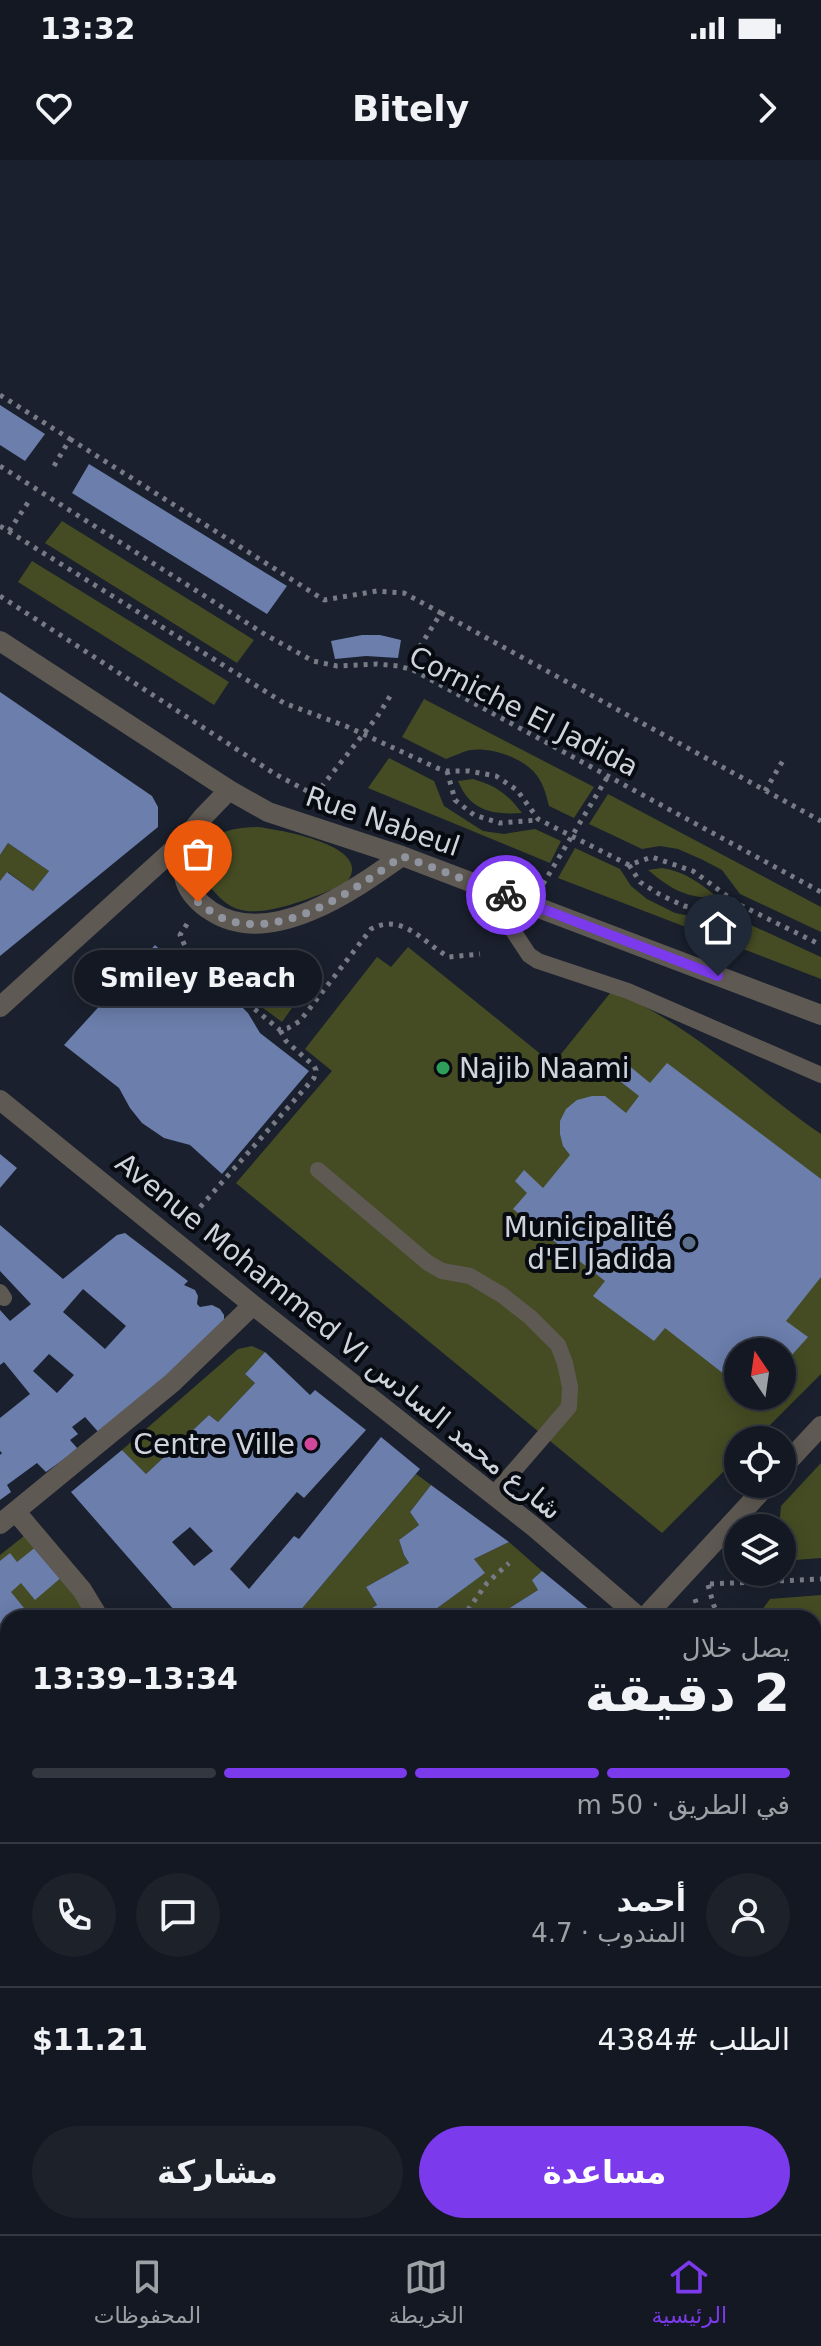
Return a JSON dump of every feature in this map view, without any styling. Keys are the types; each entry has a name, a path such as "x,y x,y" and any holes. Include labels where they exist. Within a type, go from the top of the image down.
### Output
{"street":[{"name":"Rue Nabeul","path":"0,641 229,790 268,812 402,856 821,1015"},
{"path":"0,1007 183,841 229,790"},
{"path":"183,841 182,864 186,886 198,902 224,919 250,924 297,915 340,898 402,856"},
{"name":"Avenue Mohammed VI شارع محمد السادس","path":"0,1100 632,1610"},
{"path":"94,1610 82,1590 8,1518 172,1383 253,1305"},
{"path":"796,1453 821,1426"},
{"path":"650,1610 755,1498"}],"lane":[{"path":"484,887 529,955 538,961 628,991 821,1075"},
{"path":"318,1170 428,1263 442,1271 470,1276 502,1295 558,1345 570,1387 569,1407 493,1495"}],"path":[{"path":"0,395 324,600 377,591 404,593 821,821"},
{"path":"51,471 70,439"},
{"name":"Corniche El Jadida","path":"0,466 266,635 313,661 337,666 377,664 413,670 821,892"},
{"path":"9,531 31,498"},
{"path":"0,526 284,703 447,771 496,776 517,790 538,819 629,865 640,882 684,906 705,909 738,904"},
{"path":"0,596 275,774 340,808"},
{"path":"414,656 441,613"},
{"path":"315,795 392,693"},
{"path":"765,791 785,757"},
{"path":"447,771 455,800 474,815 500,823 538,819"},
{"path":"541,888 608,776"},
{"path":"629,865 652,857 693,871 738,904 821,945"},
{"path":"172,1239 314,1078 316,1070 286,1041 280,1030 189,955 180,935 205,907"},
{"path":"280,1030 300,1021 371,929 381,924 407,927 449,957 480,954"},
{"path":"468,1610 487,1583 509,1563"},
{"path":"671,1589 708,1584 821,1579"},
{"path":"708,1584 717,1610"}],"green space":[{"path":"62,521 254,640 237,663 45,543"},
{"path":"32,561 229,682 214,705 18,582"},
{"path":"424,699 594,787 574,818 549,806 537,776 513,758 478,749 446,759 402,737"},
{"path":"389,758 434,781 444,806 483,831 504,834 535,829 561,841 550,863 368,788"},
{"path":"473,779 501,792 522,813 492,812 476,805 458,781"},
{"path":"608,794 821,907 821,932 740,894 722,870 703,860 678,849 660,846 642,849 589,824"},
{"path":"258,827 324,843 349,860 352,872 344,885 293,904 253,911 234,908 218,895 200,873 202,860 210,842 217,836 235,829"},
{"path":"8,843 49,871 33,891 8,872 0,881 0,855"},
{"path":"575,848 620,869 631,886 647,899 675,913 700,918 731,916 821,957 821,979 558,878"},
{"path":"662,868 692,879 718,898 680,892 648,870"},
{"path":"408,947 553,1064 611,992 639,1004 693,1037 821,1134 821,1374 796,1399 796,1338 724,1338 724,1410 785,1410 769,1426 724,1426 724,1471 662,1533 236,1183 332,1071 305,1049 377,957 391,967"},
{"path":"226,966 259,973 290,972 313,967 319,970 282,1022 217,974"},
{"path":"252,1346 265,1352 245,1374 255,1383 218,1422 209,1415 146,1474 122,1450 238,1349"},
{"path":"821,1463 821,1558 796,1560 796,1514 780,1514 781,1506 788,1498 796,1498 796,1490"},
{"path":"416,1474 431,1485 410,1512 419,1525 399,1540 409,1563 366,1587 377,1605 369,1610 301,1610"},
{"path":"24,1536 86,1610 0,1610 0,1555"},
{"path":"509,1542 542,1571 533,1580 538,1590 507,1610 437,1610 484,1573 474,1559"},
{"path":"821,1595 821,1610 762,1610 770,1599"}],"building":[{"path":"0,405 45,434 25,461 0,445"},
{"path":"89,464 287,586 267,614 72,493"},
{"path":"362,635 401,640 398,658 366,656 335,659 331,641"},
{"path":"0,692 152,796 158,807 158,827 0,956 0,881 7,872 33,891 49,871 8,843 0,855"},
{"path":"155,945 204,989 222,993 236,1001 260,1033 309,1071 222,1174 190,1145 164,1138 142,1123 119,1088 64,1045"},
{"name":"Municipalité d'El Jadida","path":"667,1063 821,1179 821,1277 786,1321 808,1337 796,1350 796,1338 724,1338 724,1374 665,1328 654,1341 593,1296 605,1281 513,1209 527,1193 515,1181 524,1170 543,1188 570,1155 563,1146 560,1134 560,1121 566,1109 577,1100 605,1096 626,1113 639,1096 616,1078 627,1064 650,1083"},
{"path":"0,1154 17,1168 0,1188"},
{"path":"0,1225 63,1279 117,1235 125,1233 188,1281 184,1285 195,1290 200,1307 212,1305 220,1309 224,1315 224,1325 101,1435 85,1417 72,1427 78,1434 70,1440 78,1449 46,1472 37,1463 7,1485 11,1492 0,1500 0,1418 30,1394 4,1362 0,1365 0,1310 10,1321 31,1304 0,1271","holes":["83,1289 126,1326 105,1349 63,1312","49,1354 74,1375 57,1393 33,1371"]},
{"path":"265,1352 310,1395 315,1390 366,1430 304,1498 297,1492 230,1569 249,1589 294,1536 299,1539 381,1437 420,1469 301,1610 174,1610 71,1492 122,1450 146,1474 209,1415 218,1422 255,1383 245,1374","holes":["190,1527 213,1551 194,1566 172,1542"]},
{"path":"431,1485 509,1542 474,1559 485,1573 437,1610 369,1610 377,1605 366,1587 409,1563 399,1540 419,1525 410,1512"},
{"path":"37,1546 63,1576 35,1600 21,1583 11,1592 24,1608 0,1610 0,1561 10,1553 17,1562"},
{"path":"542,1571 590,1610 507,1610 538,1590 532,1580"}],"way so far":[{"path":"198,902 224,919 250,924 271,922 340,898 402,856 506,895"}],"place":[{"name":"Smiley Beach","path":"198,902"},
{"name":"Najib Naami","path":"443,1068"},
{"name":"Municipalité d'El Jadida","path":"689,1243"},
{"name":"Centre Ville","path":"311,1444"}],"route":[{"path":"506,895 718,976"}]}
